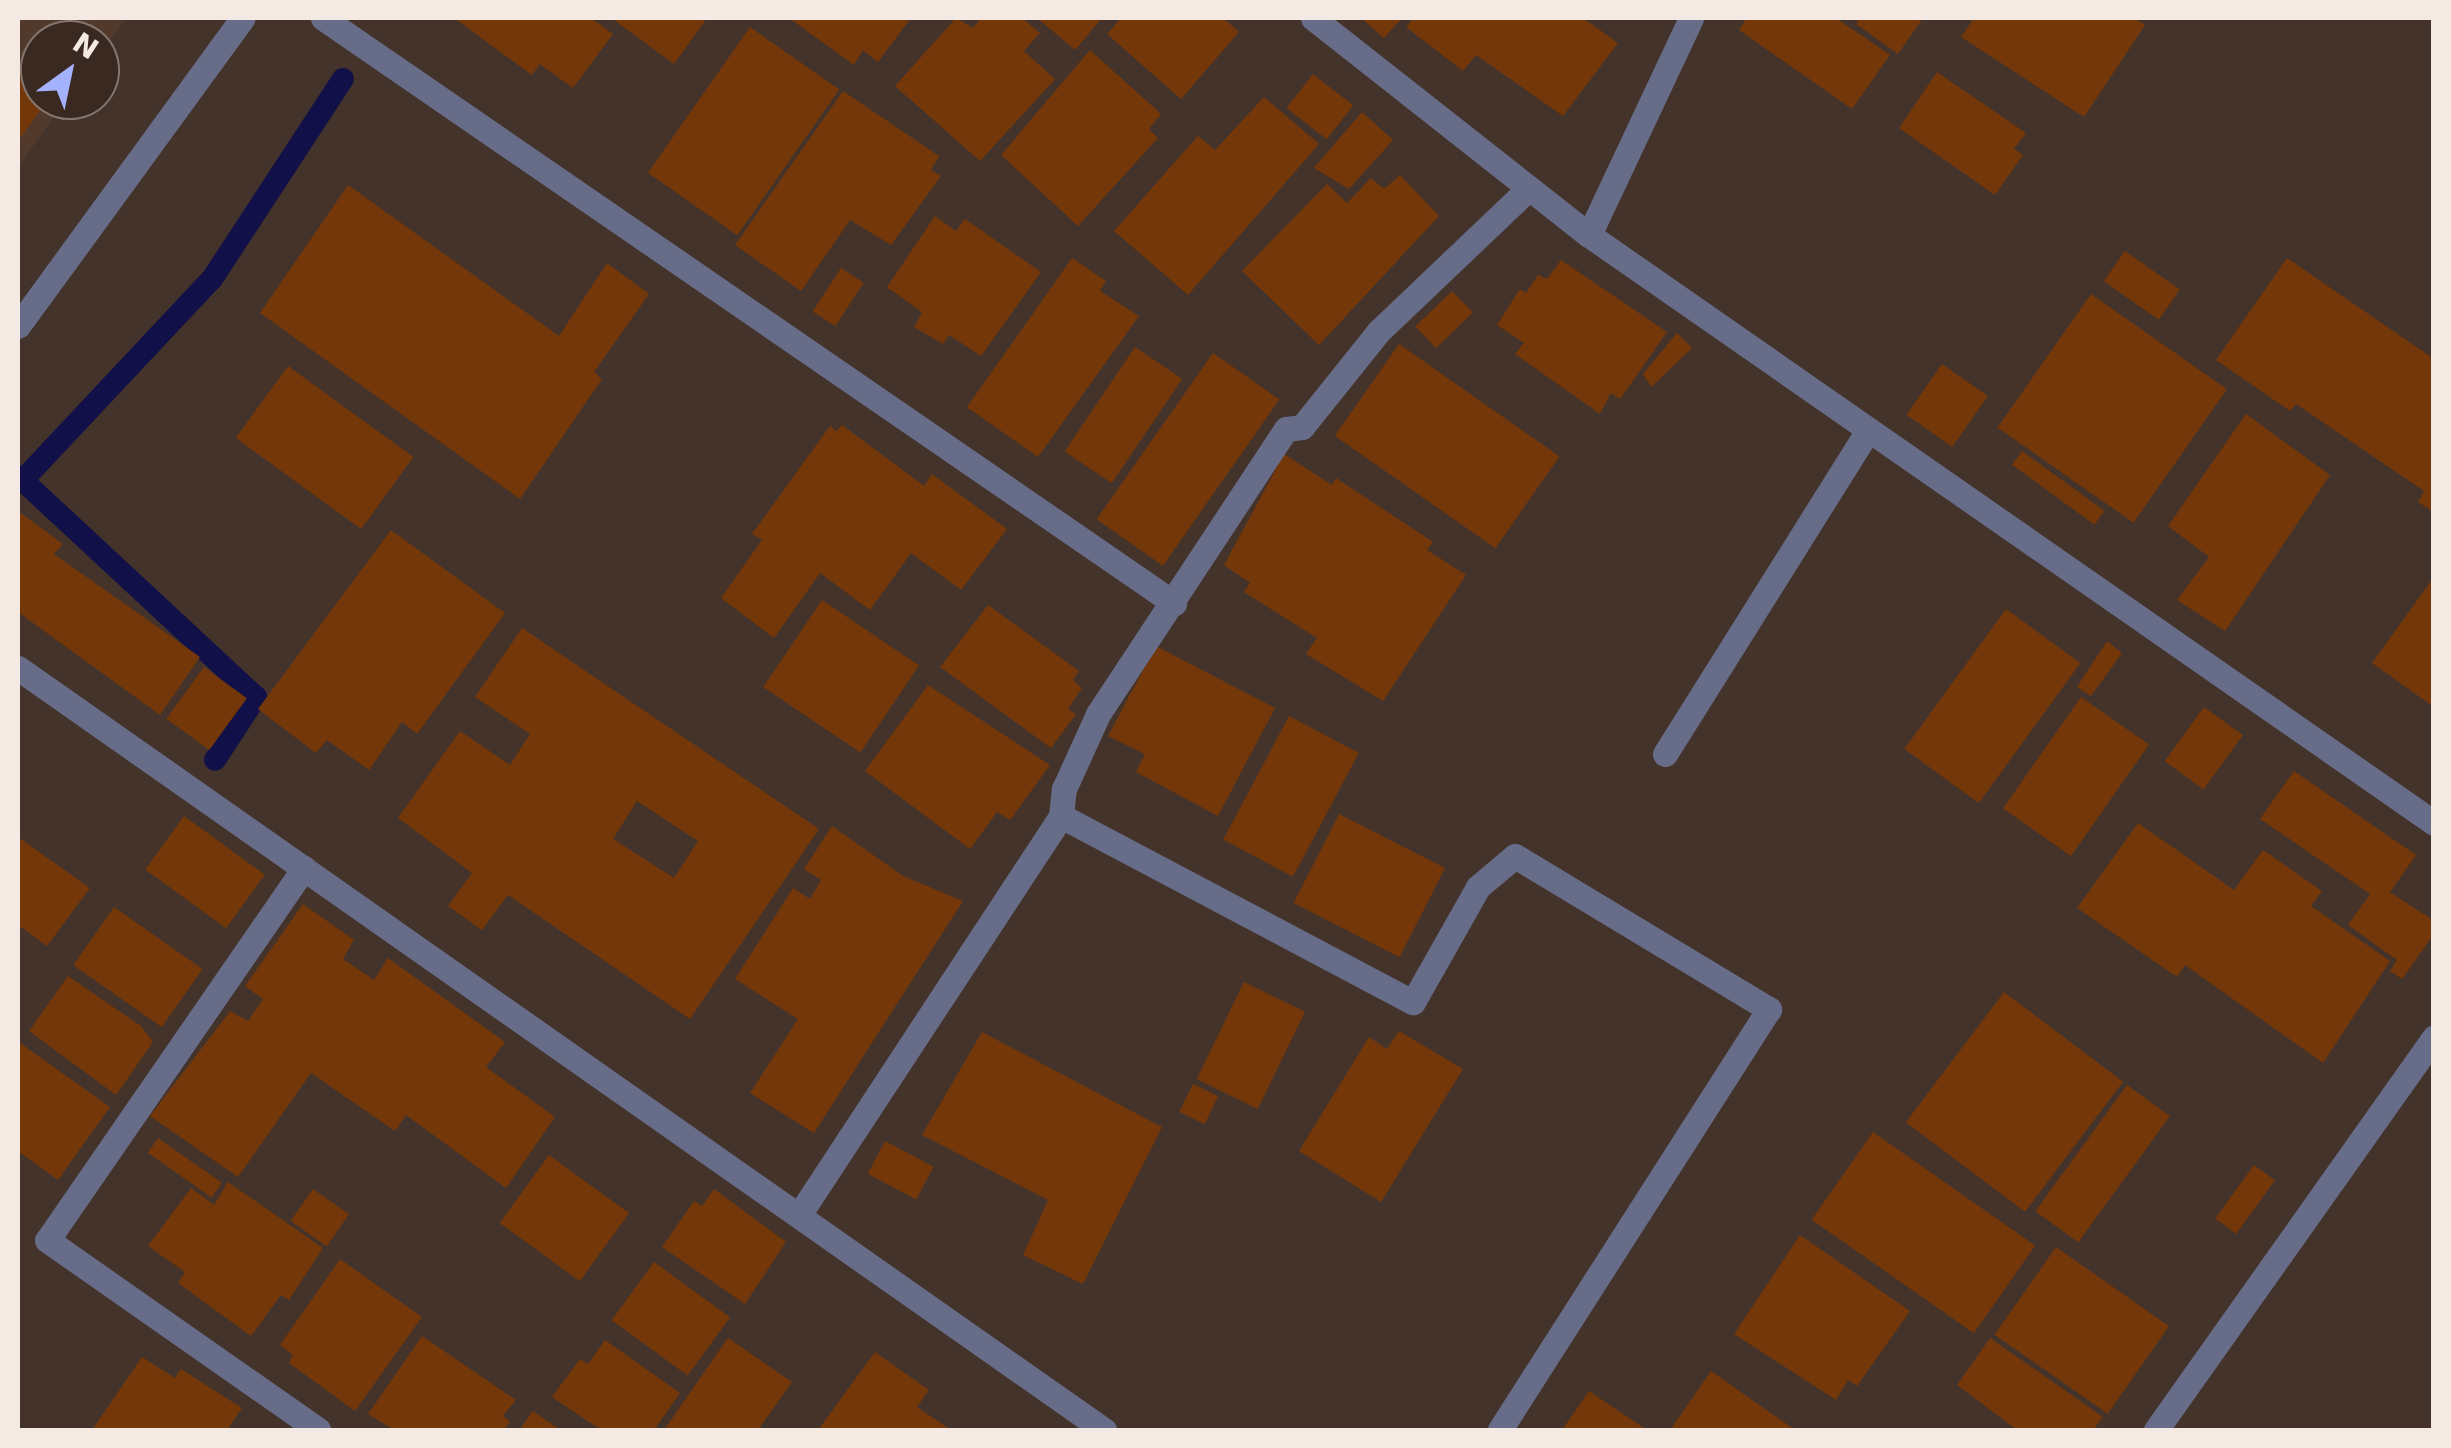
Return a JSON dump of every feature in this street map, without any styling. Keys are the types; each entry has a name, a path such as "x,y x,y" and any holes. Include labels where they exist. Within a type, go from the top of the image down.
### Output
{"street":[{"path":"18,326 243,18"},
{"path":"323,18 1174,603"},
{"path":"1313,18 1589,235 2434,822"},
{"path":"1589,235 1691,18"},
{"path":"800,1215 1061,816 1064,789 1098,714 1286,429 1302,426 1380,331 1529,188"},
{"path":"1665,754 1868,430"},
{"path":"18,668 1104,1430"},
{"path":"1061,816 1413,1002 1478,886 1515,856 1769,1009 1500,1430"},
{"path":"304,868 47,1240 318,1430"},
{"path":"2156,1430 2434,1038"}],"shaded area":[{"path":"18,18 126,18 120,26 120,20 20,20 20,120 52,120 18,167"}],"building":[{"path":"454,18 591,18 613,34 573,88 540,64 532,75"},
{"path":"611,18 707,18 674,64"},
{"path":"789,18 911,18 878,62 863,50 854,65"},
{"path":"956,18 973,28 981,18 1022,18 1040,33 1024,51 1055,79 980,161 895,86"},
{"path":"1037,18 1102,18 1075,50"},
{"path":"1121,18 1223,18 1239,32 1181,99 1107,34"},
{"path":"1361,18 1402,18 1384,38"},
{"path":"1414,18 1583,18 1618,43 1563,116 1476,55 1463,71 1406,27"},
{"path":"1747,18 1836,18 1890,55 1852,109 1739,30"},
{"path":"1860,18 1923,18 1898,54 1856,24"},
{"path":"1974,18 2134,18 2145,25 2084,117 1961,37"},
{"path":"750,27 839,90 737,235 648,173"},
{"path":"1090,50 1161,114 1149,129 1158,138 1078,226 1001,155"},
{"path":"20,68 20,120 33,120 18,141"},
{"path":"1937,72 2026,133 2014,149 2023,155 1995,195 1899,128"},
{"path":"1313,74 1353,105 1327,139 1287,108"},
{"path":"843,91 939,156 931,170 941,176 891,245 850,220 801,291 735,245"},
{"path":"1264,97 1319,144 1188,295 1114,231 1198,136 1215,150"},
{"path":"1362,112 1393,140 1349,189 1314,168"},
{"path":"1400,175 1439,216 1319,345 1242,271 1327,184 1347,203 1371,178 1384,189"},
{"path":"348,185 559,336 607,263 649,294 594,372 602,379 520,499 260,313"},
{"path":"935,216 956,231 965,219 1041,272 981,356 949,335 943,344 914,327 922,312 887,287"},
{"path":"2125,251 2180,289 2159,320 2104,281"},
{"path":"1072,258 1106,281 1100,291 1139,316 1038,457 967,407"},
{"path":"2287,258 2434,359 2434,512 2418,502 2424,491 2296,404 2290,411 2216,360"},
{"path":"1561,260 1667,332 1620,399 1611,393 1600,414 1515,354 1524,343 1497,325 1520,289 1526,293 1538,275 1547,279"},
{"path":"841,268 864,283 835,326 813,312"},
{"path":"1452,291 1473,313 1436,348 1415,326"},
{"path":"2091,294 2227,389 2133,523 1998,428"},
{"path":"1677,333 1692,348 1651,387 1643,374"},
{"path":"1399,344 1560,456 1495,548 1335,436"},
{"path":"1135,347 1182,379 1112,483 1065,451"},
{"path":"1213,353 1279,399 1163,566 1097,519"},
{"path":"1942,364 1988,396 1952,447 1906,415"},
{"path":"288,366 413,457 361,529 236,438"},
{"path":"2246,414 2330,475 2225,631 2177,600 2209,557 2168,526"},
{"path":"842,425 924,486 932,474 1007,529 961,590 911,553 870,610 820,573 774,638 721,598 762,540 752,534 830,426 837,431"},
{"path":"2022,451 2105,511 2095,525 2012,465"},
{"path":"1284,454 1332,485 1336,478 1433,542 1427,550 1466,575 1383,701 1306,654 1317,638 1244,592 1250,583 1224,565"},
{"path":"18,511 63,544 54,554 200,657 160,715 18,612"},
{"path":"391,530 505,613 417,734 402,722 369,770 327,740 316,753 258,709"},
{"path":"2434,577 2434,707 2372,663"},
{"path":"822,600 919,665 860,752 763,687"},
{"path":"988,605 1079,671 1073,680 1082,688 1068,709 1076,714 1051,748 940,667"},
{"path":"2006,609 2080,663 1979,803 1904,749"},
{"path":"522,628 819,829 690,1019 508,895 482,930 448,906 472,873 398,818 460,731 510,765 530,734 475,697","holes":["637,801 698,841 674,878 613,839"]},
{"path":"2107,641 2122,653 2091,696 2077,687"},
{"path":"1156,646 1275,708 1218,816 1136,772 1145,754 1108,736"},
{"path":"204,667 247,698 209,750 166,719"},
{"path":"928,685 1050,765 1010,820 997,812 970,849 865,771"},
{"path":"2081,697 2149,745 2071,856 2003,808"},
{"path":"2204,707 2243,735 2203,789 2165,761"},
{"path":"1289,716 1359,753 1293,877 1223,840"},
{"path":"2294,771 2416,855 2390,892 2434,921 2434,934 2402,979 2390,971 2397,960 2348,925 2370,894 2260,819"},
{"path":"1339,814 1445,868 1400,957 1294,903"},
{"path":"184,816 265,875 226,928 145,869"},
{"path":"2138,823 2234,890 2263,850 2322,891 2311,906 2390,961 2323,1063 2185,965 2177,977 2077,908"},
{"path":"832,826 903,876 963,901 814,1133 750,1093 798,1019 735,979 793,888 810,899 821,880 804,869"},
{"path":"18,837 90,888 47,946 18,925"},
{"path":"303,904 354,940 343,959 374,980 388,958 505,1042 486,1067 555,1117 506,1188 406,1115 395,1131 311,1073 238,1177 150,1116 230,1011 248,1021 263,999 245,986"},
{"path":"114,907 202,969 162,1027 73,965"},
{"path":"68,976 141,1026 153,1042 116,1095 29,1031"},
{"path":"1244,982 1305,1012 1258,1109 1197,1079"},
{"path":"2004,992 2123,1082 2025,1212 1906,1122"},
{"path":"1399,1031 1463,1069 1381,1202 1299,1151 1369,1037 1387,1049"},
{"path":"982,1032 1162,1127 1083,1284 1023,1255 1048,1200 922,1135"},
{"path":"20,1043 110,1107 58,1180 18,1151"},
{"path":"1193,1084 1218,1096 1205,1124 1179,1112"},
{"path":"2127,1085 2170,1116 2078,1242 2035,1211"},
{"path":"1873,1132 2035,1246 1974,1333 1812,1220"},
{"path":"158,1138 222,1183 212,1197 148,1153"},
{"path":"885,1141 934,1167 916,1199 868,1174"},
{"path":"549,1155 629,1213 580,1281 500,1223"},
{"path":"2254,1165 2275,1180 2236,1234 2215,1218"},
{"path":"228,1182 323,1248 289,1300 281,1295 251,1336 178,1283 185,1272 148,1246 191,1188 214,1205"},
{"path":"313,1189 349,1214 327,1246 291,1221"},
{"path":"714,1189 786,1242 745,1304 662,1247 694,1201 702,1206"},
{"path":"1800,1235 1910,1311 1857,1386 1848,1380 1836,1400 1734,1334"},
{"path":"2056,1247 2169,1326 2108,1414 1995,1335"},
{"path":"340,1259 422,1317 355,1411 289,1363 293,1355 280,1345"},
{"path":"654,1262 730,1317 688,1376 612,1320"},
{"path":"422,1336 516,1400 503,1416 510,1422 504,1430 394,1430 368,1414"},
{"path":"728,1338 792,1382 758,1430 664,1430"},
{"path":"1990,1338 2103,1417 2093,1430 2017,1430 1957,1385"},
{"path":"605,1340 680,1393 654,1430 601,1430 552,1397 580,1359 588,1364"},
{"path":"875,1352 929,1390 917,1407 951,1430 818,1430"},
{"path":"142,1357 175,1378 181,1369 242,1408 227,1430 92,1430"},
{"path":"1711,1371 1795,1430 1670,1430"},
{"path":"1589,1391 1647,1430 1562,1430"},
{"path":"533,1411 560,1430 519,1430"}],"waterway":[{"path":"23,480 212,279 343,79"},
{"path":"18,476 256,697 215,760"}]}
